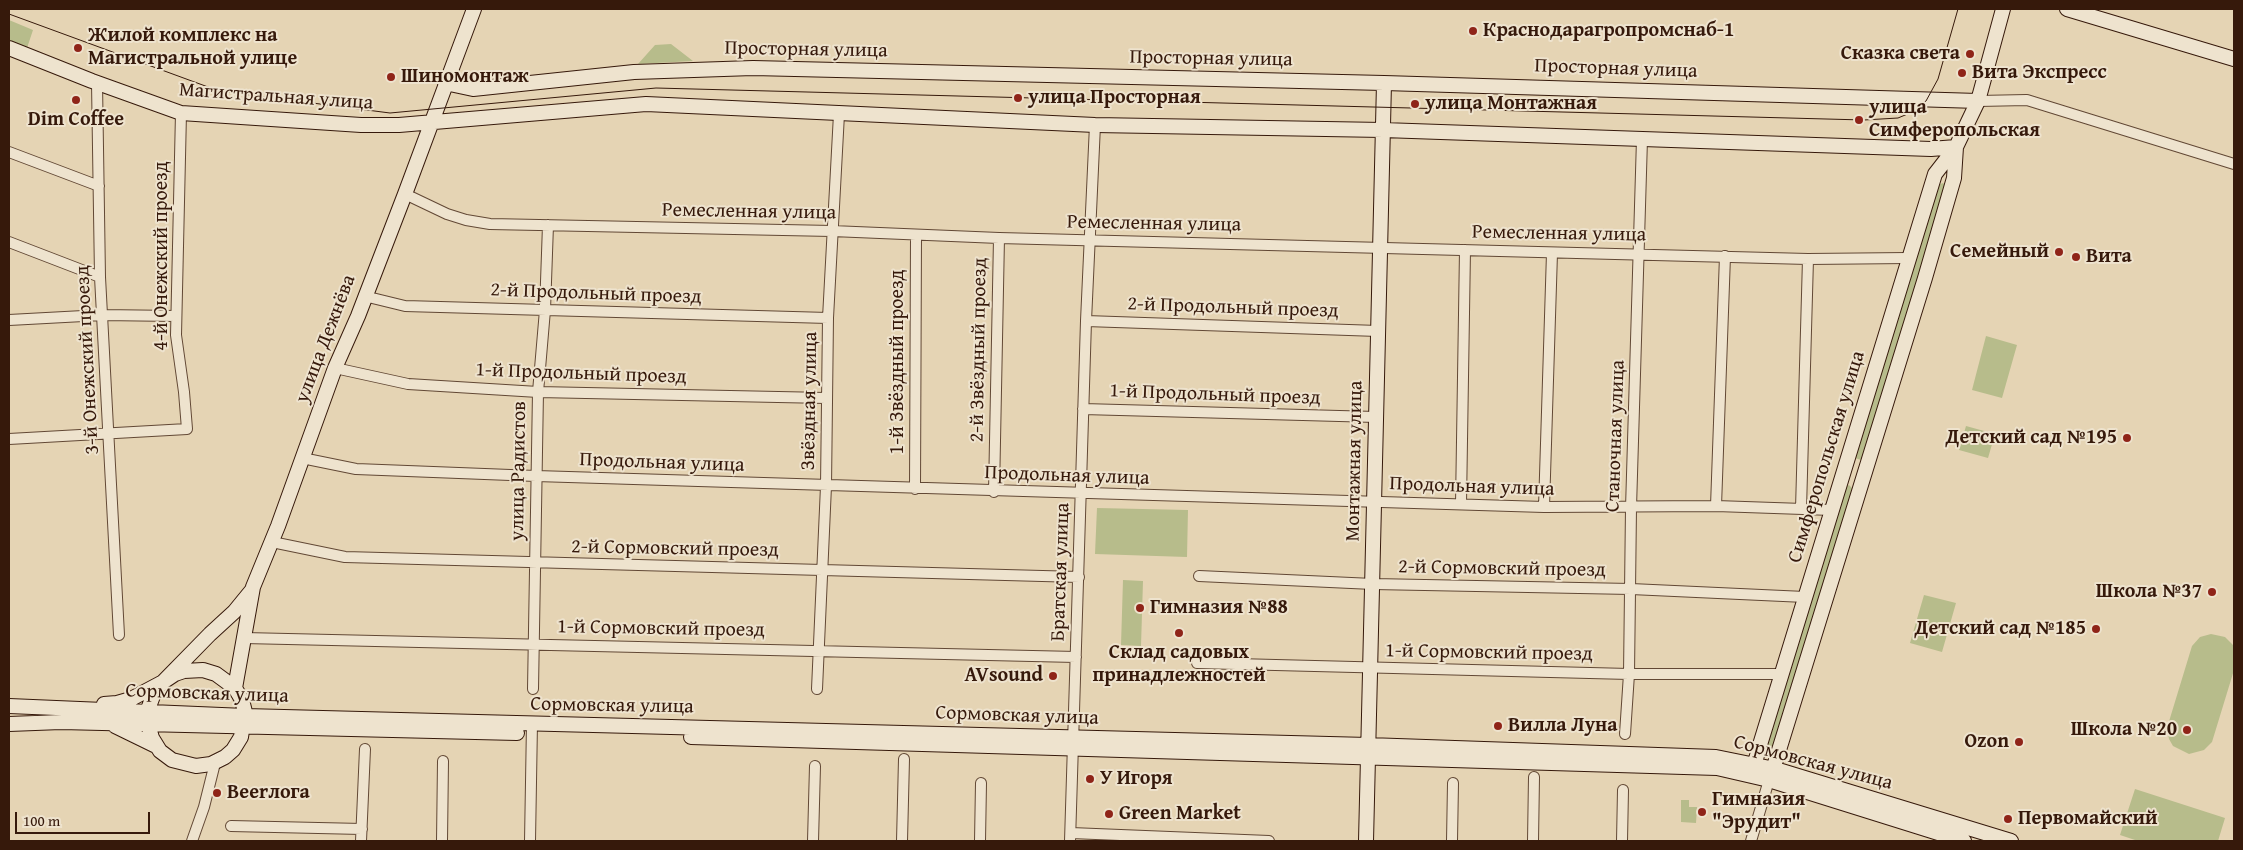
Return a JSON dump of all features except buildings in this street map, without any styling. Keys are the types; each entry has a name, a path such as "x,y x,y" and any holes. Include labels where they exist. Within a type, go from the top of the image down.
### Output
{"street":[{"name":"улица Дежнёва","path":"235,688 253,587 272,542 336,368 405,194 474,9"},
{"name":"Симферопольская улица","path":"1755,764 1935,174 1956,147 1978,101 2003,9"},
{"path":"2067,9 2234,59"},
{"name":"Магистральная улица","path":"9,48 97,83 181,113 361,125 399,125 432,121"},
{"name":"Просторная улица","path":"445,83 473,89 634,72 753,68 1384,82 1978,101"},
{"name":"Монтажная улица","path":"1366,841 1384,82"},
{"name":"3-й Онежский проезд","path":"97,83 100,277 118,635"},
{"path":"1978,101 2027,100 2234,164"},
{"path":"432,121 646,104 1094,124 1383,130 1930,149 1956,147"},
{"name":"4-й Онежский проезд","path":"109,434 187,429 176,335 181,113"},
{"name":"Звёздная улица","path":"817,689 826,486 828,318 839,114"},
{"name":"Братская улица","path":"1070,837 1094,124"},
{"name":"Станочная улица","path":"1625,734 1629,674 1631,508 1642,139"},
{"name":"Симферопольская улица","path":"1751,841 1921,291 1954,178 1956,147"},
{"path":"9,152 99,186"},
{"name":"Ремесленная улица","path":"405,194 447,214 466,220 490,224 832,231 999,238 1552,253 1639,253 1808,259 1908,258"},
{"name":"улица Радистов","path":"533,688 538,392 545,310 548,225"},
{"name":"1-й Звёздный проезд","path":"914,489 916,235"},
{"name":"2-й Звёздный проезд","path":"994,492 999,238"},
{"path":"9,242 100,277"},
{"path":"1460,504 1465,250"},
{"path":"1544,507 1552,253"},
{"path":"1716,506 1725,256"},
{"path":"1801,509 1808,259"},
{"name":"2-й Продольный проезд","path":"364,296 405,306 828,318"},
{"path":"9,320 102,314 176,316"},
{"name":"2-й Продольный проезд","path":"1086,321 1378,331"},
{"name":"1-й Продольный проезд","path":"336,368 408,384 538,392 826,398"},
{"name":"1-й Продольный проезд","path":"1083,409 1376,417"},
{"path":"9,439 109,434"},
{"name":"Продольная улица","path":"302,458 356,469 994,492 1544,507 1631,508 1716,506 1832,510"},
{"path":"1843,473 1864,478"},
{"name":"2-й Сормовский проезд","path":"272,542 345,557 1079,577"},
{"name":"2-й Сормовский проезд","path":"1198,576 1373,584 1631,590 1805,598"},
{"path":"157,747 152,738 148,718 153,696 163,682 244,601 253,587"},
{"name":"1-й Сормовский проезд","path":"244,638 535,643 1076,657"},
{"name":"1-й Сормовский проезд","path":"1197,664 1629,674 1781,674"},
{"path":"63,708 117,703 131,699 184,671 203,670 221,676 235,688 242,700 245,721 241,737 233,750 215,763 201,766 186,765 172,760 157,747 106,723"},
{"name":"Сормовская улица","path":"9,706 63,708 148,718 245,721 1368,751 1716,757 1755,764 1772,774 1964,841"},
{"path":"32,706 32,722"},
{"name":"Сормовская улица","path":"9,724 32,722 106,723 148,718"},
{"path":"530,841 532,728"},
{"path":"361,841 365,749"},
{"name":"Сормовская улица","path":"1368,751 1717,768 1772,774 2011,841"},
{"path":"902,841 904,759"},
{"path":"442,841 443,761"},
{"path":"192,841 204,807 215,763"},
{"path":"813,841 815,766"},
{"path":"1533,841 1534,777"},
{"path":"980,841 982,783"},
{"path":"1452,841 1453,783"},
{"path":"1622,841 1623,790"},
{"path":"232,826 362,829"},
{"path":"1070,837 1269,841"}],"green space":[{"path":"9,20 33,30 27,48 9,41"},
{"path":"671,44 693,61 638,64 655,45"},
{"path":"1943,183 1947,187 1864,456 1861,460 1855,458 1855,454 1938,185"},
{"path":"1986,336 2017,345 2002,398 1972,390"},
{"path":"1966,426 1995,434 1988,458 1959,450"},
{"path":"1849,485 1853,489 1775,747 1766,745 1845,487"},
{"path":"1097,508 1188,510 1187,557 1095,554"},
{"path":"1123,580 1143,581 1141,646 1121,645"},
{"path":"1924,595 1956,603 1942,652 1910,643"},
{"path":"2211,634 2225,637 2233,645 2234,670 2212,742 2204,750 2189,754 2173,746 2169,739 2167,728 2192,646 2200,637"},
{"path":"2135,789 2225,818 2218,841 2138,841 2120,835"},
{"path":"1681,800 1689,800 1689,807 1697,807 1696,823 1681,822"}],"tram line":[{"path":"9,14 219,91 390,113 656,88 1864,120 1898,118 1910,113 1926,101 1938,79 1958,9"}],"place":[{"name":"Краснодарагропромснаб-1","path":"1473,31"},
{"name":"Жилой комплекс на Магистральной улице","path":"78,48"},
{"name":"Сказка света","path":"1970,54"},
{"name":"Вита Экспресс","path":"1962,73"},
{"name":"Шиномонтаж","path":"391,77"},
{"name":"улица Просторная","path":"1018,98"},
{"name":"Dim Coffee","path":"76,100"},
{"name":"улица Монтажная","path":"1415,104"},
{"name":"улица Симферопольская","path":"1859,120"},
{"name":"Семейный","path":"2059,252"},
{"name":"Вита","path":"2076,257"},
{"name":"Детский сад №195","path":"2127,438"},
{"name":"Школа №37","path":"2212,592"},
{"name":"Гимназия №88","path":"1140,608"},
{"name":"Детский сад №185","path":"2096,629"},
{"name":"Склад садовых принадлежностей","path":"1179,633"},
{"name":"AVsound","path":"1053,676"},
{"name":"Вилла Луна","path":"1498,726"},
{"name":"Школа №20","path":"2187,730"},
{"name":"Ozon","path":"2019,742"},
{"name":"У Игоря","path":"1090,779"},
{"name":"Beerлога","path":"217,793"},
{"name":"Гимназия \"Эрудит\"","path":"1702,812"},
{"name":"Green Market","path":"1109,814"},
{"name":"Первомайский","path":"2008,819"}]}
